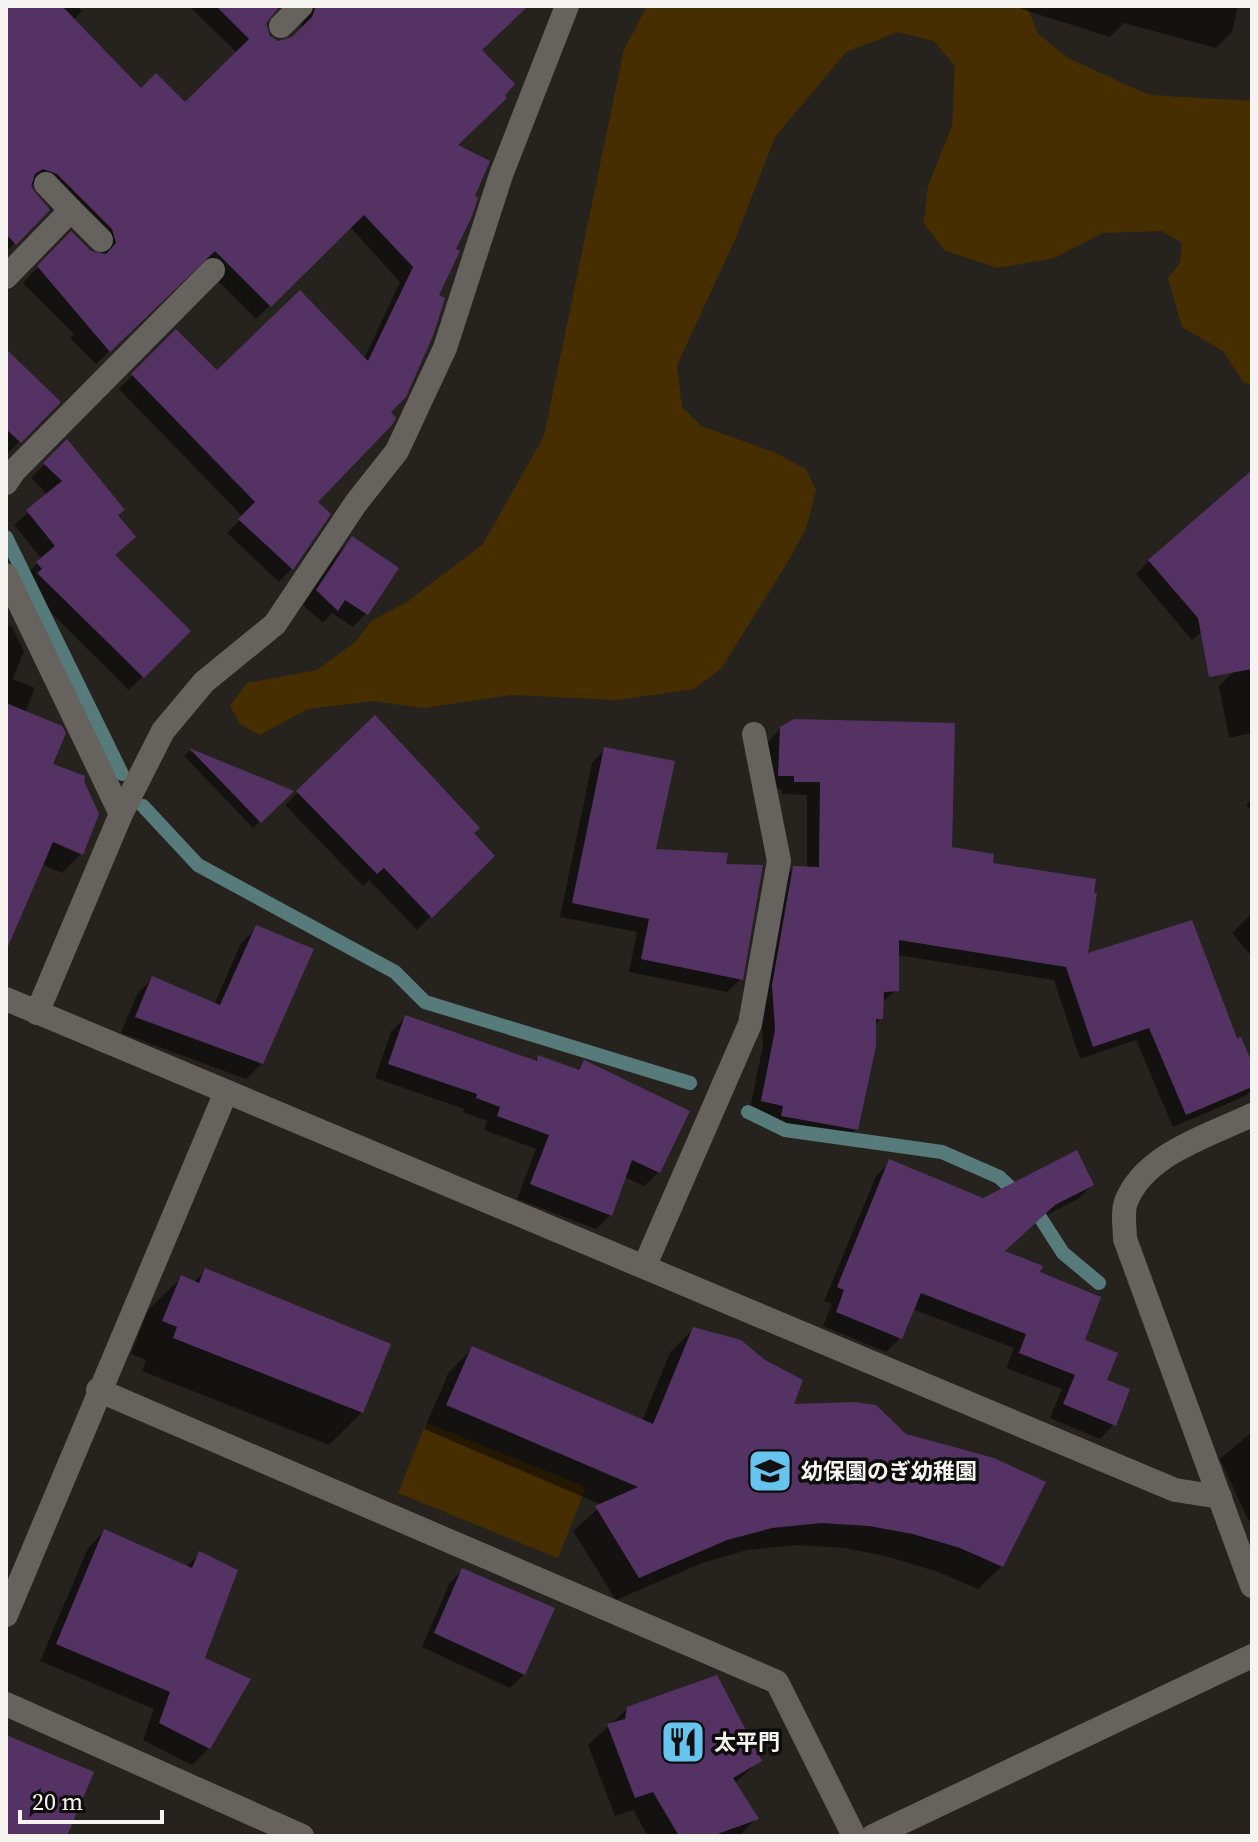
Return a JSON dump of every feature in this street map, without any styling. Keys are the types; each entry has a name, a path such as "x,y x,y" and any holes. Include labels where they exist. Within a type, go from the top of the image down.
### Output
{"street":[{"path":"281,26 301,6"},
{"path":"37,1013 121,814 163,731 182,705 275,624 356,503 397,451 445,348 501,175 567,6"},
{"path":"46,184 101,240"},
{"path":"6,277 71,210"},
{"path":"6,483 14,471 213,270"},
{"path":"6,575 121,814"},
{"path":"645,1265 750,1024 779,861 754,734"},
{"path":"6,999 1175,1490 1220,1497"},
{"path":"6,1615 98,1390 226,1092"},
{"path":"1252,1115 1171,1153 1148,1171 1126,1200 1123,1212 1125,1239 1252,1586"},
{"path":"98,1390 777,1682 854,1836"},
{"path":"873,1836 1252,1656"},
{"path":"6,1704 302,1836"}],"shaded area":[{"path":"647,6 1027,6 1038,34 1068,58 1149,95 1252,101 1252,386 1243,382 1223,351 1182,327 1168,278 1180,263 1182,243 1162,231 1103,233 1054,258 997,268 944,250 924,223 928,186 952,126 955,66 934,41 898,32 846,52 775,137 734,242 677,365 682,407 701,426 774,452 806,469 816,490 806,529 721,669 694,689 618,700 511,695 424,708 373,701 308,709 259,735 240,724 230,706 247,683 317,670 355,642 373,620 407,602 483,544 544,436 624,49"},
{"path":"426,1423 586,1487 558,1558 398,1493"}],"building":[{"path":"6,6 62,6 141,88 156,73 185,102 249,39 216,6 280,6 266,23 270,36 278,41 292,37 312,17 316,6 528,6 482,50 515,84 505,95 507,98 458,145 490,161 475,196 478,198 472,216 456,249 460,251 439,295 445,298 434,333 406,397 391,412 396,418 392,425 318,502 331,514 293,570 238,519 255,502 131,374 176,329 217,370 300,290 368,361 413,267 364,215 271,307 215,251 110,352 37,266 71,231 91,251 106,254 116,243 112,229 57,174 43,169 35,174 31,187 50,210 16,245 6,234"},
{"path":"6,349 61,402 21,443 6,429"},
{"path":"67,439 125,510 118,515 136,537 115,555 191,631 144,678 37,573 42,569 36,562 55,546 26,510 62,481 43,463"},
{"path":"1252,470 1252,669 1209,677 1198,618 1148,560"},
{"path":"352,536 399,568 368,615 345,600 338,611 316,590"},
{"path":"6,703 62,726 66,733 53,764 85,776 84,781 99,814 83,855 53,842 6,951"},
{"path":"375,715 480,828 474,833 495,856 432,918 384,868 377,874 296,791"},
{"path":"794,719 955,723 952,847 994,854 993,863 1096,879 1094,893 1097,893 1088,953 1192,920 1237,1038 1241,1037 1252,1063 1252,1087 1186,1115 1149,1028 1093,1047 1066,967 899,940 899,991 884,992 883,1019 876,1019 876,1046 858,1130 781,1116 783,1106 761,1101 775,1030 772,985 793,866 819,867 820,782 794,782 794,776 778,776 780,727"},
{"path":"604,747 675,761 656,849 728,853 726,864 763,865 743,980 641,959 649,919 572,903"},
{"path":"189,748 294,791 261,823"},
{"path":"256,925 314,949 263,1064 135,1017 152,976 220,1005"},
{"path":"405,1015 537,1061 538,1055 579,1070 584,1060 690,1111 660,1173 632,1160 612,1216 530,1184 549,1135 497,1116 500,1107 476,1098 477,1094 388,1064"},
{"path":"1077,1150 1094,1185 1055,1205 1005,1251 1043,1266 1040,1272 1101,1297 1085,1340 1118,1353 1107,1380 1130,1389 1116,1426 1063,1404 1075,1375 1019,1353 1026,1334 921,1293 902,1339 836,1312 844,1290 837,1287 889,1159 983,1198"},
{"path":"205,1268 391,1344 363,1413 173,1338 177,1327 162,1321 181,1275 199,1283"},
{"path":"693,1327 741,1340 765,1360 803,1380 794,1404 855,1402 876,1405 906,1434 994,1458 1046,1482 1003,1567 960,1548 913,1534 869,1526 821,1523 772,1528 727,1540 639,1578 595,1506 638,1487 446,1405 472,1346 653,1424"},
{"path":"104,1529 192,1568 199,1551 238,1570 205,1658 251,1679 210,1749 159,1723 170,1692 56,1644"},
{"path":"462,1568 555,1608 525,1675 434,1633"},
{"name":"太平門","path":"717,1675 762,1761 733,1778 759,1819 712,1836 679,1836 653,1792 635,1798 607,1724 625,1719 627,1707"},
{"path":"6,1735 94,1772 67,1836 6,1836"}],"waterway":[{"path":"6,537 122,774"},
{"path":"143,806 198,865 395,972 425,1002 690,1083"},
{"path":"748,1112 785,1130 942,1152 999,1177 1036,1211 1063,1253 1099,1283"}],"place":[{"name":"幼保園のぎ幼稚園","path":"770,1471"},
{"name":"太平門","path":"683,1742"}]}
